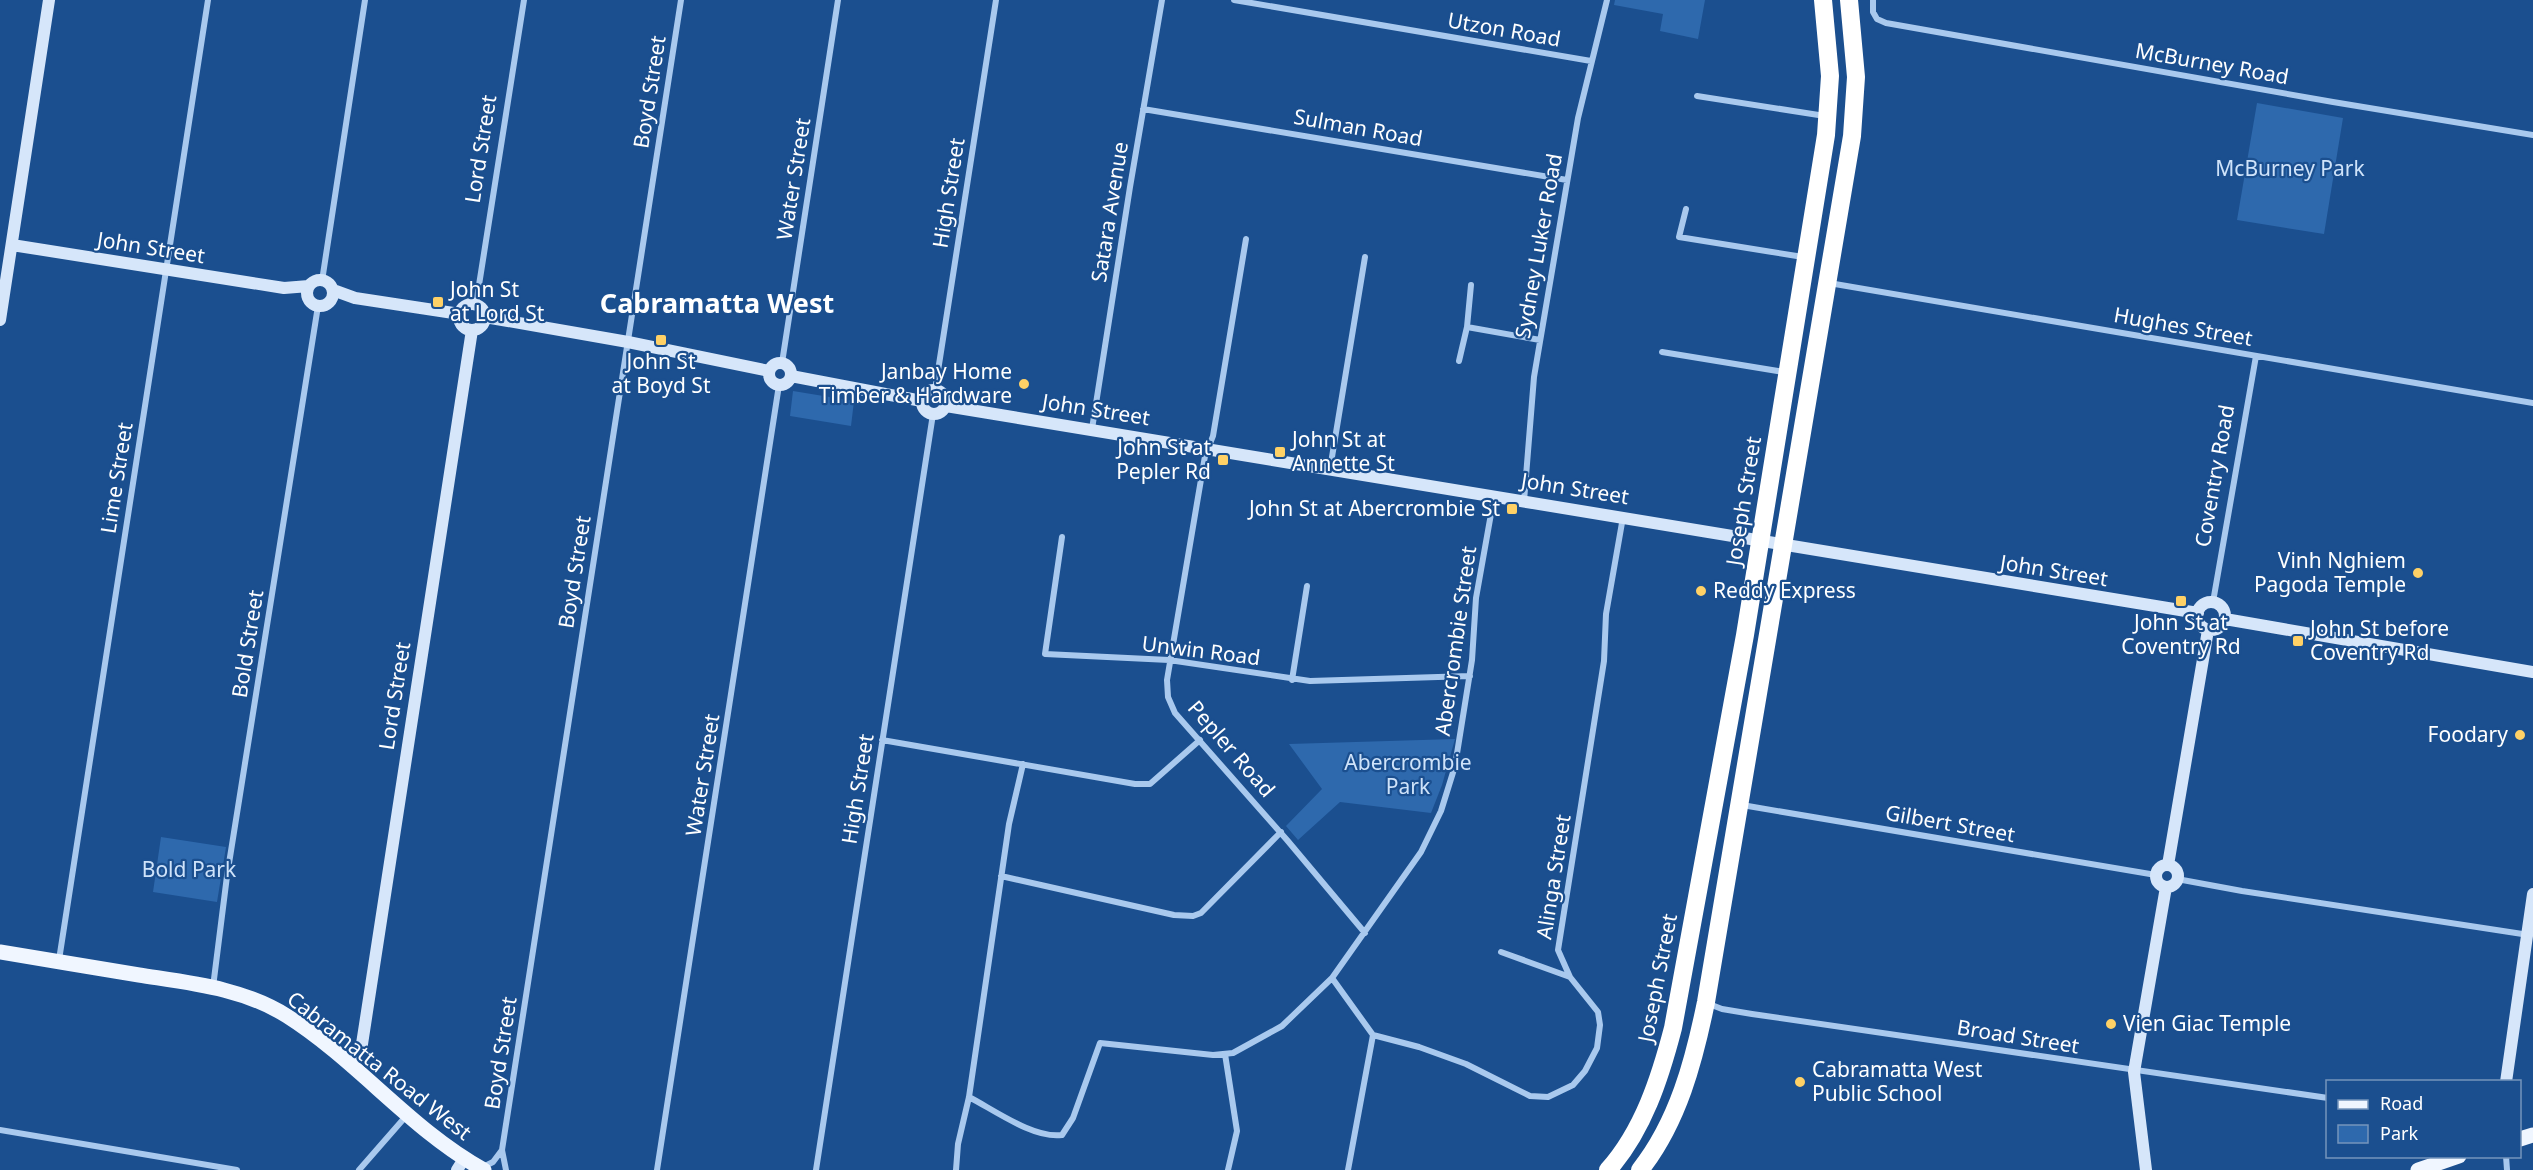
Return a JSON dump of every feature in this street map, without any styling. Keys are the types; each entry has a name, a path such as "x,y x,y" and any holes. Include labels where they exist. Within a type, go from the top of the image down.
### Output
{"highway":[{"name":"Joseph Street","path":"1608,1170 1616,1161 1645,1113 1661,1074 1673,1028 1745,635 1828,117 1830,76 1823,0"},
{"name":"Joseph Street","path":"1640,1170 1676,1110 1697,1044 1706,1002 1855,116 1856,77 1849,0"}],"main road":[{"name":"Cabramatta Road West","path":"0,952 213,987 256,1000 285,1015 352,1068 446,1147 461,1164 482,1169"},
{"path":"2418,1170 2453,1158"}],"street":[{"path":"0,320 49,0"},
{"name":"Lime Street","path":"59,962 208,0"},
{"path":"322,281 365,0"},
{"name":"Lord Street","path":"476,304 524,0"},
{"name":"Boyd Street","path":"506,1170 502,1150 681,0"},
{"name":"Water Street","path":"782,363 838,0"},
{"name":"High Street","path":"935,390 996,0"},
{"name":"Satara Avenue","path":"1092,429 1162,0"},
{"name":"Utzon Road","path":"1234,0 1591,61"},
{"name":"Sydney Luker Road","path":"1524,501 1529,420 1540,340 1567,180 1591,61 1607,0"},
{"name":"McBurney Road","path":"1873,0 1873,12 1877,19 1886,23 2533,135"},
{"path":"1697,96 1828,117"},
{"name":"Sulman Road","path":"1143,109 1567,180"},
{"path":"1686,209 1679,237 1806,258"},
{"name":"Pepler Road","path":"1246,239 1213,436 1205,456 1169,660 1168,698 1175,713 1281,832 1365,933"},
{"name":"John Street","path":"12,245 284,288 312,297"},
{"path":"1330,469 1365,257"},
{"path":"332,296 328,283 314,281 312,297 355,298 460,314"},
{"name":"Hughes Street","path":"1828,283 2533,403"},
{"path":"1459,361 1467,327 1471,285"},
{"name":"Bold Street","path":"213,987 227,876 312,297"},
{"path":"476,304 483,310 485,317 483,325 472,330 463,326 460,314 464,306 476,304"},
{"path":"485,317 628,342 769,371"},
{"path":"1467,327 1540,340"},
{"name":"Lord Street","path":"352,1068 362,1044 472,330"},
{"path":"1662,352 1788,372"},
{"name":"Coventry Road","path":"2212,602 2256,356"},
{"path":"782,363 789,366 791,376 788,382 779,385 771,380 769,371 775,364 782,363"},
{"path":"791,376 922,401"},
{"name":"Water Street","path":"657,1170 779,385"},
{"path":"935,390 944,394 946,405 942,411 933,414 924,409 922,401 926,394 935,390"},
{"name":"John Street","path":"946,405 1760,539 2198,614"},
{"name":"High Street","path":"816,1170 933,414"},
{"name":"Abercrombie Street","path":"969,1097 1032,1130 1050,1137 1062,1135 1072,1118 1100,1043 1233,1053 1282,1026 1332,978 1421,852 1441,812 1455,766 1470,676 1475,607 1494,496"},
{"name":"Alinga Street","path":"1373,1035 1419,1047 1466,1064 1530,1096 1548,1097 1573,1085 1585,1071 1597,1048 1600,1025 1598,1012 1570,977 1558,950 1604,661 1606,614 1623,517"},
{"name":"Unwin Road","path":"1062,537 1045,654 1169,660 1292,680 1332,681 1470,676"},
{"path":"1292,680 1306,586"},
{"path":"2212,602 2221,606 2225,619 2219,628 2208,630 2202,627 2198,614 2204,604 2212,602"},
{"path":"2225,619 2533,672"},
{"path":"2169,865 2208,630"},
{"path":"882,740 1135,784 1150,784 1200,740"},
{"path":"957,1170 958,1144 969,1097 1009,824 1023,764"},
{"name":"Gilbert Street","path":"1739,804 2156,875"},
{"path":"1001,876 1174,915 1193,916 1201,913 1281,832"},
{"path":"2169,865 2177,872 2177,879 2174,885 2166,887 2158,882 2156,875 2158,869 2169,865"},
{"path":"2177,879 2530,935"},
{"path":"2146,1170 2134,1072 2166,887"},
{"path":"2506,1080 2530,935 2533,894"},
{"path":"1501,952 1570,977"},
{"path":"1332,978 1373,1035 1348,1170"},
{"name":"Broad Street","path":"1706,1002 1722,1009 2134,1072 2326,1098"},
{"path":"1225,1054 1237,1131 1228,1170"},
{"path":"359,1170 408,1115"},
{"path":"0,1130 237,1170"},
{"path":"482,1169 492,1162 502,1150"}],"green space":[{"path":"1615,0 1705,0 1698,39 1660,31 1663,14 1614,5"},
{"name":"McBurney Park","path":"2257,103 2343,118 2324,234 2237,220"},
{"path":"793,391 854,401 851,426 790,416"},
{"name":"Abercrombie Park","path":"1455,739 1442,785 1431,813 1340,802 1298,840 1286,826 1322,789 1289,744"},
{"name":"Bold Park","path":"161,837 226,847 217,902 153,892"}],"place":[{"name":"John St at Lord St","path":"438,302"},
{"name":"John St at Boyd St","path":"661,340"},
{"name":"Janbay Home Timber & Hardware","path":"1024,384"},
{"name":"John St at Annette St","path":"1280,452"},
{"name":"John St at Pepler Rd","path":"1223,460"},
{"name":"John St at Abercrombie St","path":"1512,509"},
{"name":"Vinh Nghiem Pagoda Temple","path":"2418,573"},
{"name":"Reddy Express","path":"1701,591"},
{"name":"John St at Coventry Rd","path":"2181,601"},
{"name":"John St before Coventry Rd","path":"2298,641"},
{"name":"Foodary","path":"2520,735"},
{"name":"Vien Giac Temple","path":"2111,1024"},
{"name":"Cabramatta West Public School","path":"1800,1082"}],"district":[{"name":"Cabramatta West","path":"717,304"}]}
